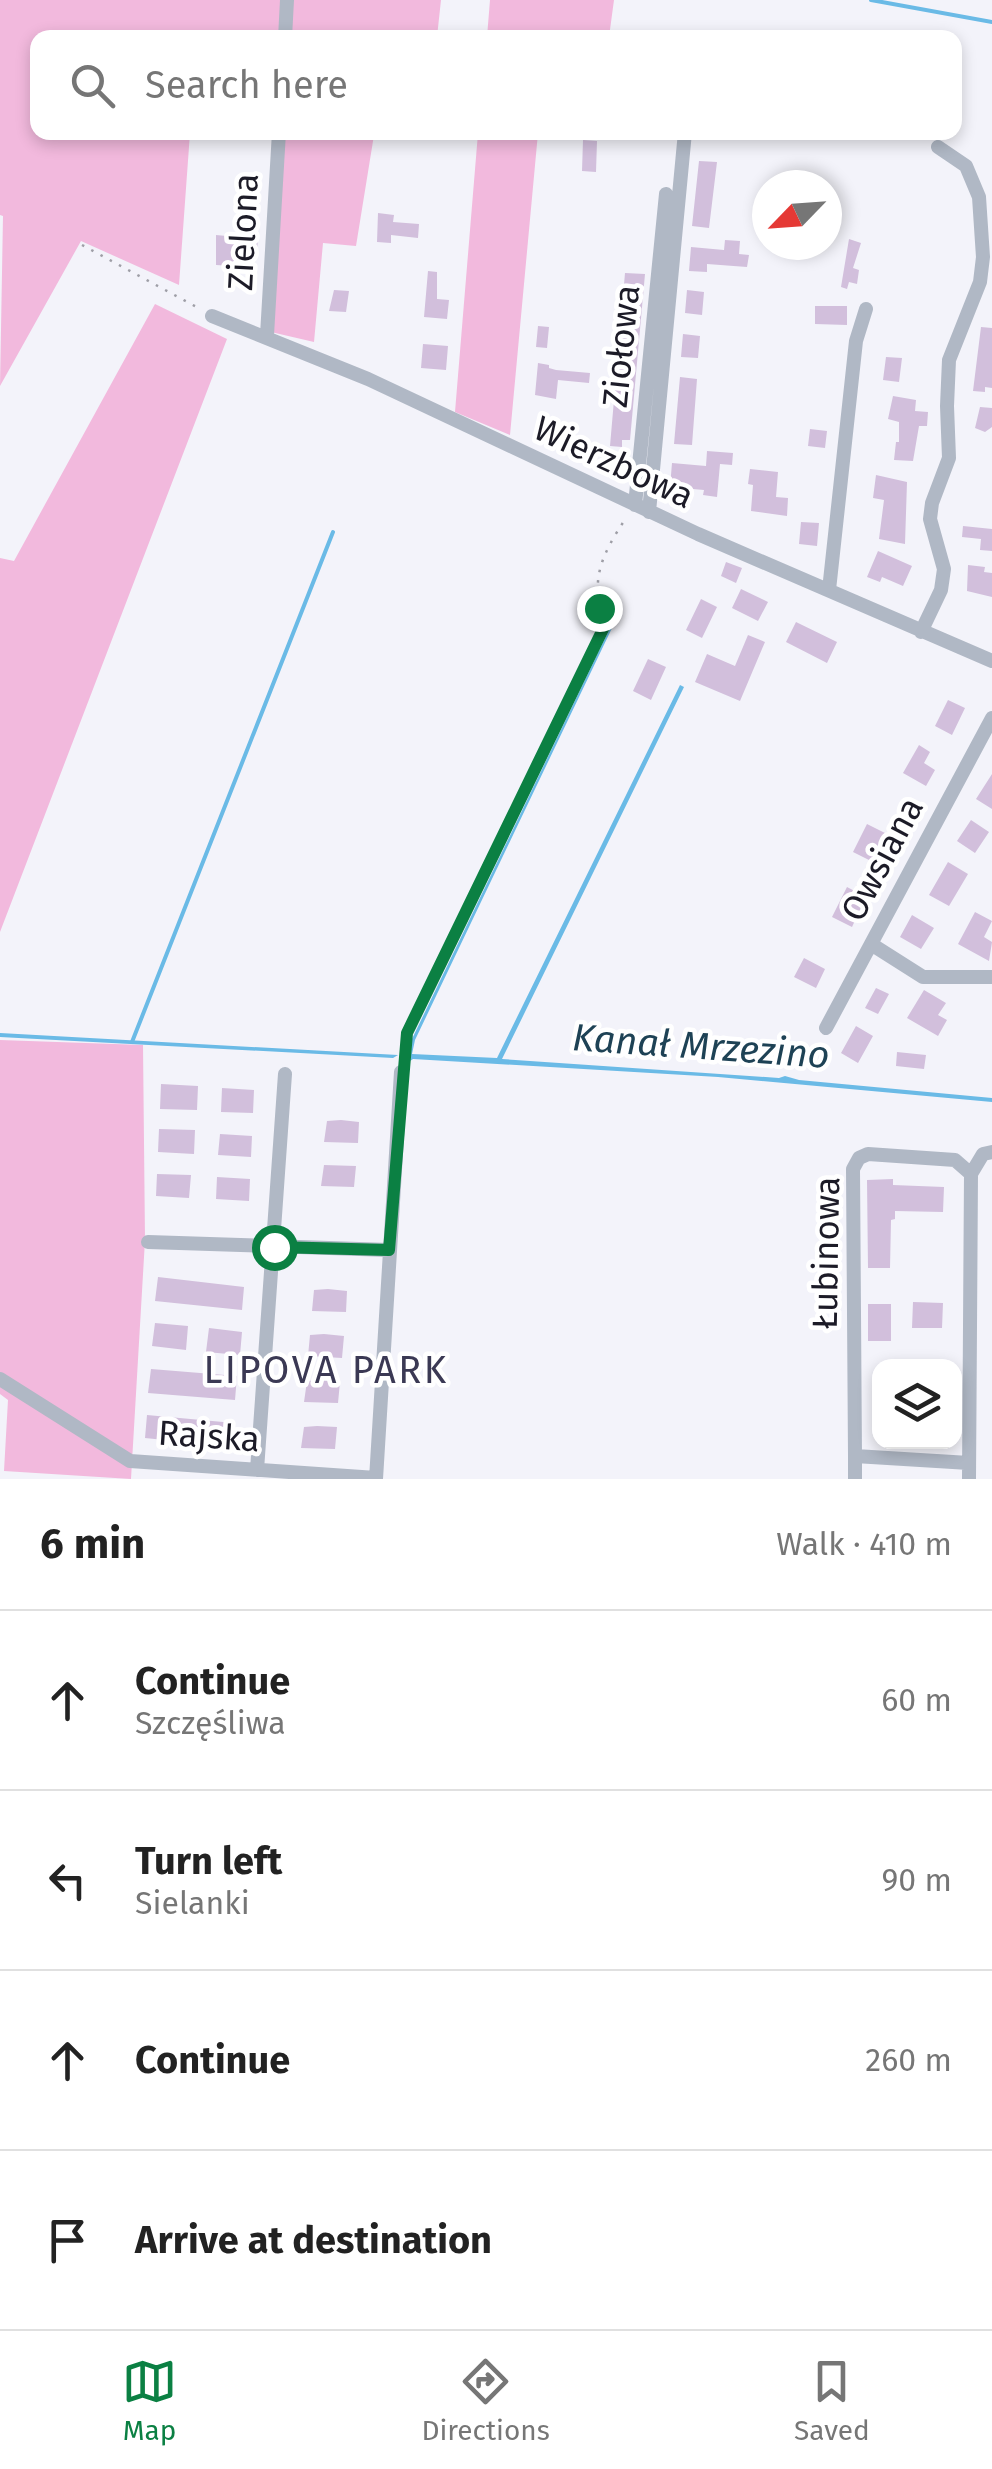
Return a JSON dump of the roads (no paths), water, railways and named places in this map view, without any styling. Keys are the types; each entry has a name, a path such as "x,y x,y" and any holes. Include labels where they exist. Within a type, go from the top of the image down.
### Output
{"street":[{"path":"285,30 287,0"},
{"name":"Zielona","path":"267,336 279,140"},
{"path":"642,508 684,140"},
{"path":"921,632 941,590 944,569 930,519 932,503 950,458 946,406 949,360 980,282 983,257 979,197 966,166 938,147"},
{"name":"Ziołowa","path":"642,508 666,194"},
{"path":"829,590 856,341 866,309"},
{"name":"Wierzbowa","path":"212,316 368,379 642,508 992,661"},
{"name":"Owsiana","path":"826,1028 992,718"},
{"path":"871,944 923,977 992,977"},
{"path":"376,1479 402,1072"},
{"path":"257,1470 285,1074"},
{"path":"969,1479 970,1174 984,1154 992,1152"},
{"name":"Łubinowa","path":"855,1479 853,1169 859,1158 868,1154 955,1160 970,1174"},
{"path":"148,1242 389,1250"},
{"name":"Rajska","path":"0,1379 130,1461 376,1479"},
{"path":"855,1456 969,1463"}],"water":[{"path":"610,628 415,1040 412,1054 497,1058 680,685 684,687 502,1059 785,1076 992,1098 992,1102 718,1077 413,1059 407,1063 411,1041"},
{"path":"0,1033 398,1055 393,1058 0,1037"}],"waterway":[{"path":"871,0 992,22"},
{"path":"132,1042 333,532"}],"district":[{"name":"LIPOVA PARK","path":"326,1370"}],"water label":[{"name":"Kanał Mrzezino","path":"701,1046"}]}
